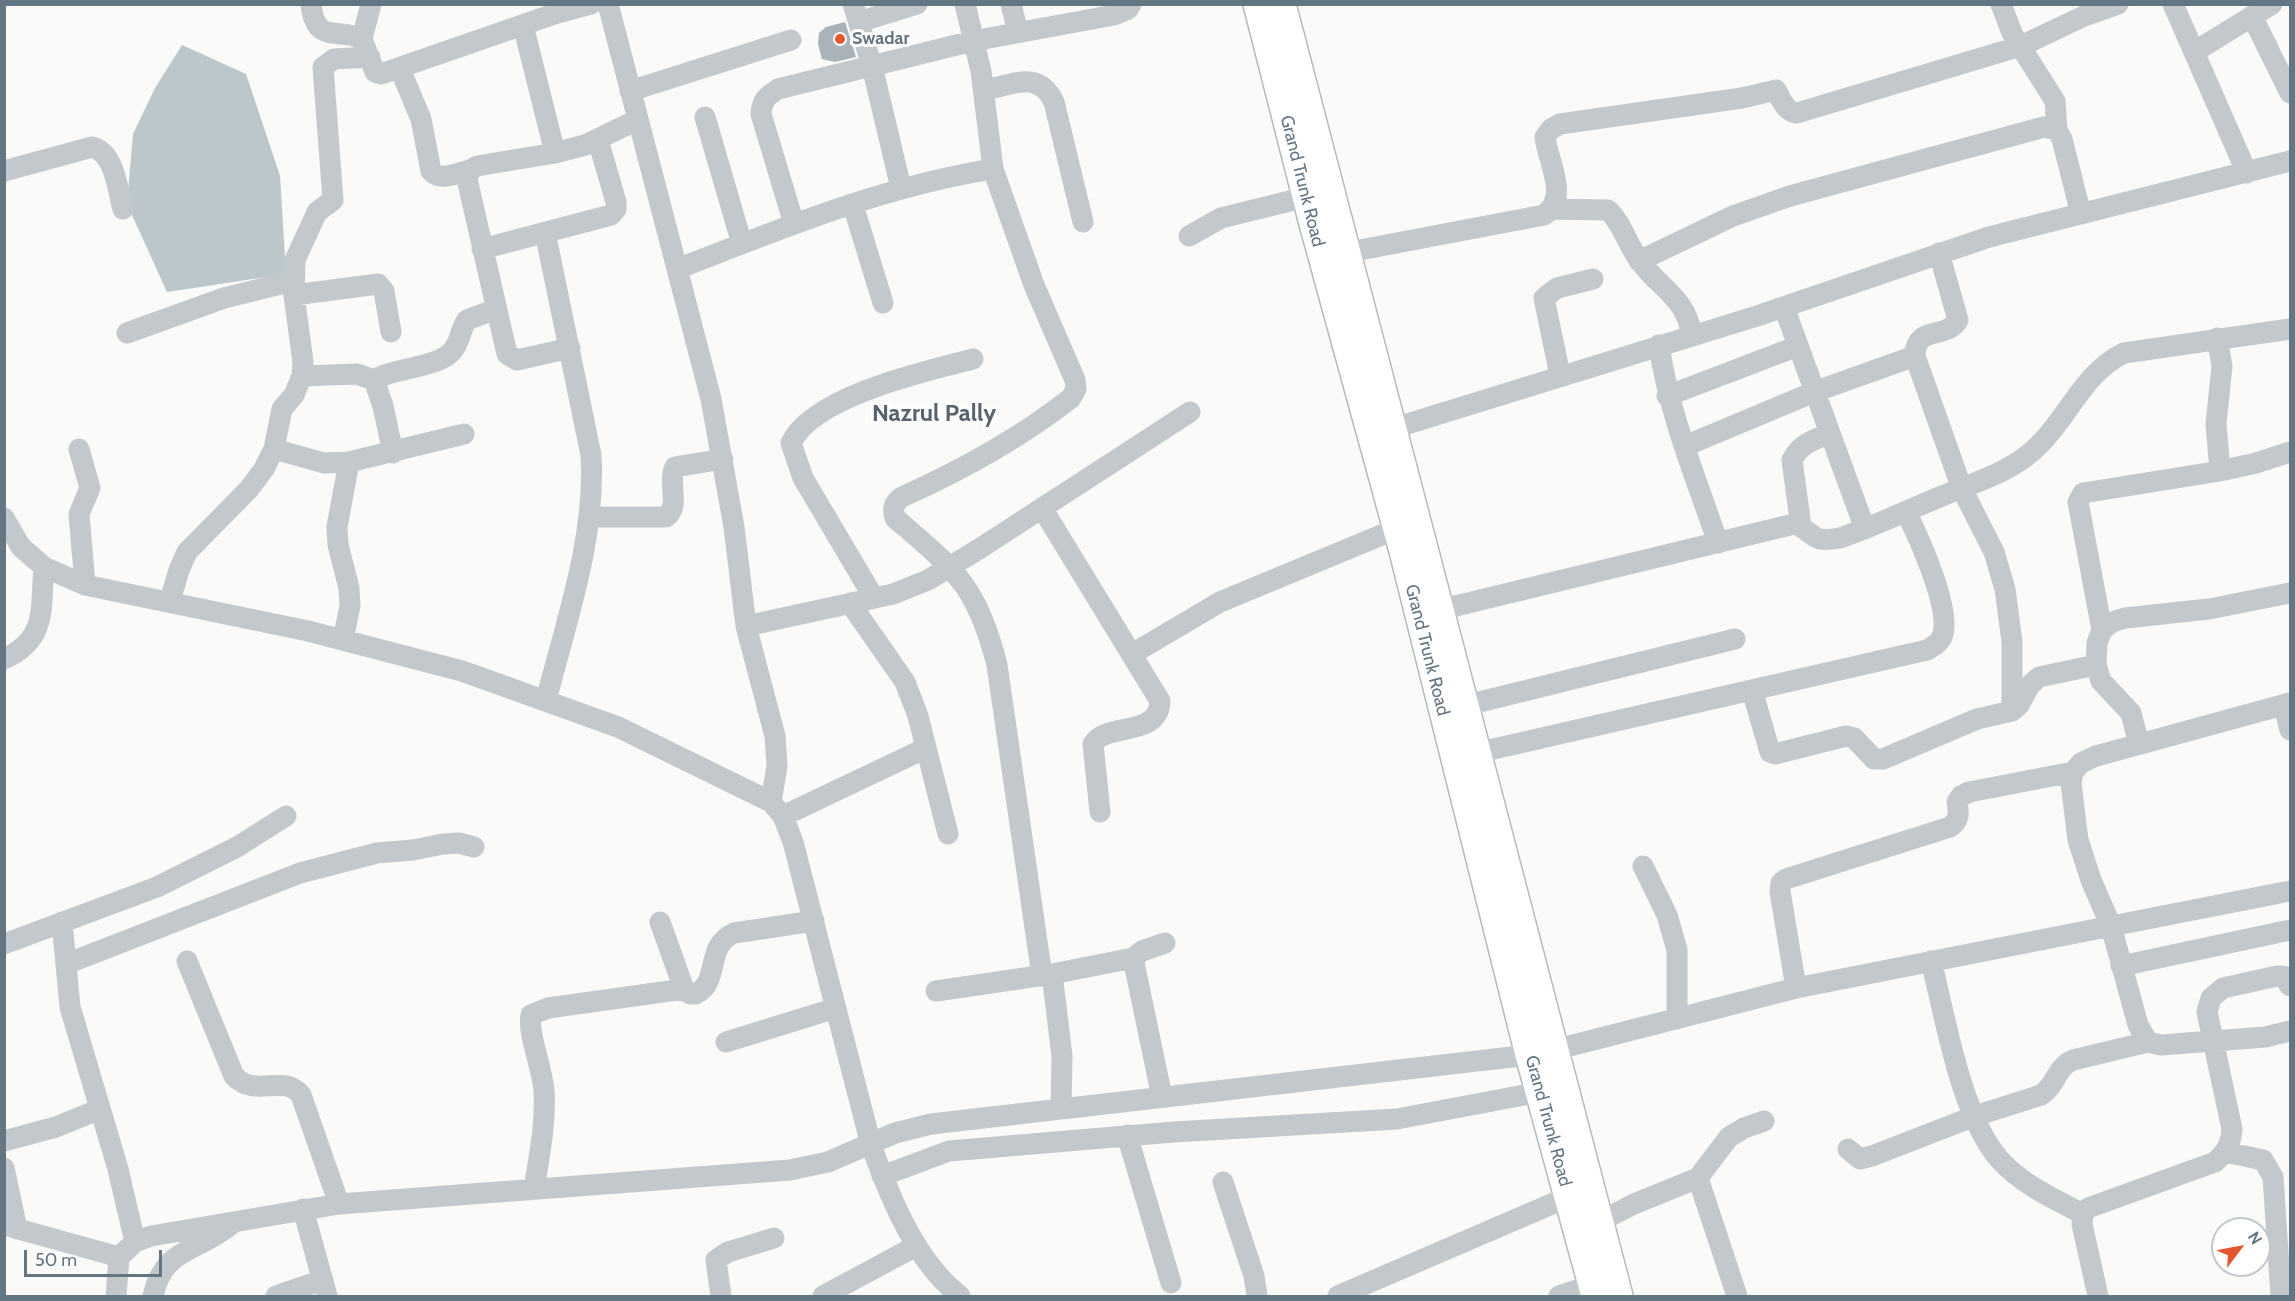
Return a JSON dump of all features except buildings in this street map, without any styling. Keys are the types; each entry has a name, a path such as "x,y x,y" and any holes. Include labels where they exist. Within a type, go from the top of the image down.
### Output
{"main road":[{"name":"Grand Trunk Road","path":"1257,4 1306,197 1396,530 1542,1053 1599,1222 1619,1296"},
{"name":"Grand Trunk Road","path":"1282,4 1344,253 1476,753 1542,1053 1540,1092 1593,1291"}],"street":[{"path":"311,4 315,22 320,30 330,34 355,35 366,48 375,72 388,73 523,25 556,9 591,4"},
{"path":"366,48 371,4"},
{"path":"608,4 711,399 723,459 746,626 775,736 777,809 793,842 882,1176 916,1246 951,1289 960,1296"},
{"path":"901,188 872,66 856,13 917,4"},
{"path":"965,4 984,90 993,169 1034,285 1075,380 1076,389 1071,398 1012,441 895,502 895,518 952,567 974,597 988,630 997,665 1062,1056 1061,1109"},
{"path":"1011,4 1018,32"},
{"path":"794,224 761,114 762,103 778,89 1018,32 1073,13 1114,15 1128,9 1131,4"},
{"path":"2001,4 2012,33 2055,101 2057,130 2081,214"},
{"path":"1344,253 1544,216 1552,209 1557,199 1556,179 1545,137 1551,129 1560,124 1742,98 1776,90 1785,107 1797,113 2021,46 2084,16 2118,4"},
{"path":"2174,4 2247,173"},
{"path":"2194,52 2272,4"},
{"path":"2252,16 2290,93"},
{"path":"523,25 555,153"},
{"path":"630,91 790,40"},
{"path":"170,601 187,552 249,489 264,469 274,449 282,409 294,395 302,376 303,362 293,288 295,260 317,212 333,200 323,67 334,59 366,48"},
{"path":"400,69 421,118 432,171 436,176 442,177 477,166 555,153 598,140 637,120"},
{"path":"984,90 1032,81 1042,84 1048,90 1054,102 1083,222"},
{"path":"705,117 742,244"},
{"path":"1639,261 1733,216 1790,196 2044,127 2057,130"},
{"path":"482,249 597,220 611,214 616,209 598,140"},
{"path":"4,171 92,147 102,150 108,158 123,209"},
{"path":"1391,429 1784,307 1939,253 2290,161"},
{"path":"677,269 794,224 901,188 949,176 993,169"},
{"path":"470,170 467,179 468,189 505,348 511,358 517,360 570,348"},
{"path":"1189,236 1221,218 1306,197"},
{"path":"853,205 883,303"},
{"path":"1552,209 1608,210 1617,219 1639,261 1683,306 1689,318 1692,336"},
{"path":"545,232 591,454 593,486 590,517 546,701"},
{"path":"1939,253 1958,320 1950,328 1919,340 1915,345 1915,356 1962,489 1994,552 2005,589 2012,642 2012,711"},
{"path":"1560,375 1544,298 1557,288 1593,279"},
{"path":"127,333 224,298 293,288 378,284 384,291 391,332"},
{"path":"1784,307 1864,529"},
{"path":"374,380 384,373 442,358 452,352 466,320 496,309"},
{"path":"1439,610 1790,525 1801,527 1813,538 1821,540 1840,537 1962,489 2010,466 2040,444 2094,372 2107,361 2124,353 2290,329"},
{"path":"2217,339 2222,366 2216,424 2220,471"},
{"path":"1659,345 1667,396 1718,543"},
{"path":"1667,396 1798,346"},
{"path":"1685,446 1814,392 1915,356"},
{"path":"874,598 803,478 791,442 797,429 839,402 907,375 973,359"},
{"path":"302,376 357,374 374,380"},
{"path":"374,380 383,406 393,453"},
{"path":"746,626 893,594 952,567 1190,412"},
{"path":"274,449 324,463 349,462 464,434"},
{"path":"1801,527 1792,460 1797,450 1806,443 1828,434"},
{"path":"79,449 90,488 79,514 85,585"},
{"path":"2102,630 2078,502 2083,493 2220,471 2290,452"},
{"path":"590,517 666,517 673,507 672,480 675,467 723,459"},
{"path":"343,640 350,606 349,588 338,545 337,527 349,462"},
{"path":"1042,508 1160,701 1160,711 1144,723 1104,734 1097,737 1093,744 1100,812"},
{"path":"1476,753 1915,654 1937,644 1943,634 1943,618 1930,568 1906,512"},
{"path":"4,518 21,547 44,567 85,585 170,601 343,640 462,671 618,727 777,809 926,748"},
{"path":"1132,654 1220,602 1396,530"},
{"path":"4,659 26,647 34,639 38,627 44,567"},
{"path":"2139,744 2130,713 2101,681 2096,665 2097,642 2102,630 2112,622 2126,618 2209,609 2290,593"},
{"path":"850,603 905,682 918,716 948,834"},
{"path":"1463,706 1735,639"},
{"path":"1752,690 1766,747 1775,754 1846,736 1854,738 1874,759 1883,759 1977,719 2012,711 2039,677 2096,665"},
{"path":"2148,1042 2138,1025 2111,926 2091,880 2078,840 2071,783 2073,772 2081,763 2096,756 2287,704 2290,730"},
{"path":"1796,988 1780,891 1781,884 1786,879 1950,827 1957,822 1959,815 1957,802 1961,796 1969,792 2073,772"},
{"path":"4,944 157,887 199,867 286,816"},
{"path":"66,964 144,936 247,892 338,861 443,844 459,843 474,847"},
{"path":"1643,866 1667,915 1677,950 1677,1019"},
{"path":"116,1296 119,1257 135,1242 152,1236 339,1204 790,1170 828,1162 872,1145 895,1133 931,1124 1542,1053 1796,988 2290,891"},
{"path":"660,922 684,989 690,994 703,990 708,983 718,944 725,937 734,933 814,921"},
{"path":"62,922 70,1007 118,1169 135,1242"},
{"path":"2119,957 2290,930"},
{"path":"936,991 1047,975 1133,958 1142,951 1165,943"},
{"path":"1133,958 1162,1098"},
{"path":"187,961 234,1076 252,1088 287,1085 296,1088 301,1095 339,1204"},
{"path":"1931,961 1965,1090 1983,1135 2000,1159 2045,1194 2083,1214"},
{"path":"2098,1296 2082,1224 2083,1214 2088,1208 2099,1202 2215,1162 2226,1152 2231,1142 2232,1129 2207,1012 2211,998 2223,988 2277,976 2283,976 2290,986"},
{"path":"534,1189 544,1123 544,1092 541,1063 529,1023 531,1015 559,1006 684,989"},
{"path":"726,1042 836,1008"},
{"path":"1848,1149 1860,1159 1872,1156 1975,1116 2041,1095 2049,1089 2063,1064 2073,1060 2148,1042 2161,1045 2265,1037 2290,1031"},
{"path":"882,1176 950,1151 1127,1135 1397,1119 1540,1092"},
{"path":"4,1141 56,1127 100,1109"},
{"path":"1599,1222 1634,1204 1698,1178 1729,1137 1764,1121"},
{"path":"1127,1135 1171,1283"},
{"path":"2226,1152 2252,1156 2263,1160 2268,1166 2274,1188 2282,1296 2290,1293"},
{"path":"4,1168 11,1227 119,1257"},
{"path":"1698,1178 1737,1296"},
{"path":"1223,1182 1254,1276 1257,1296"},
{"path":"1338,1296 1568,1197"},
{"path":"276,1296 325,1288 303,1209"},
{"path":"153,1296 164,1267 177,1255 217,1237 235,1221"},
{"path":"721,1296 716,1260 728,1252 774,1238"},
{"path":"823,1296 916,1246"},
{"path":"1559,1296 1593,1291"}],"shaded area":[{"path":"182,45 246,74 280,176 286,274 167,292 127,204 133,134 155,88"}],"place":[{"name":"Swadar","path":"840,39"}],"district":[{"name":"Nazrul Pally","path":"934,414"}]}
